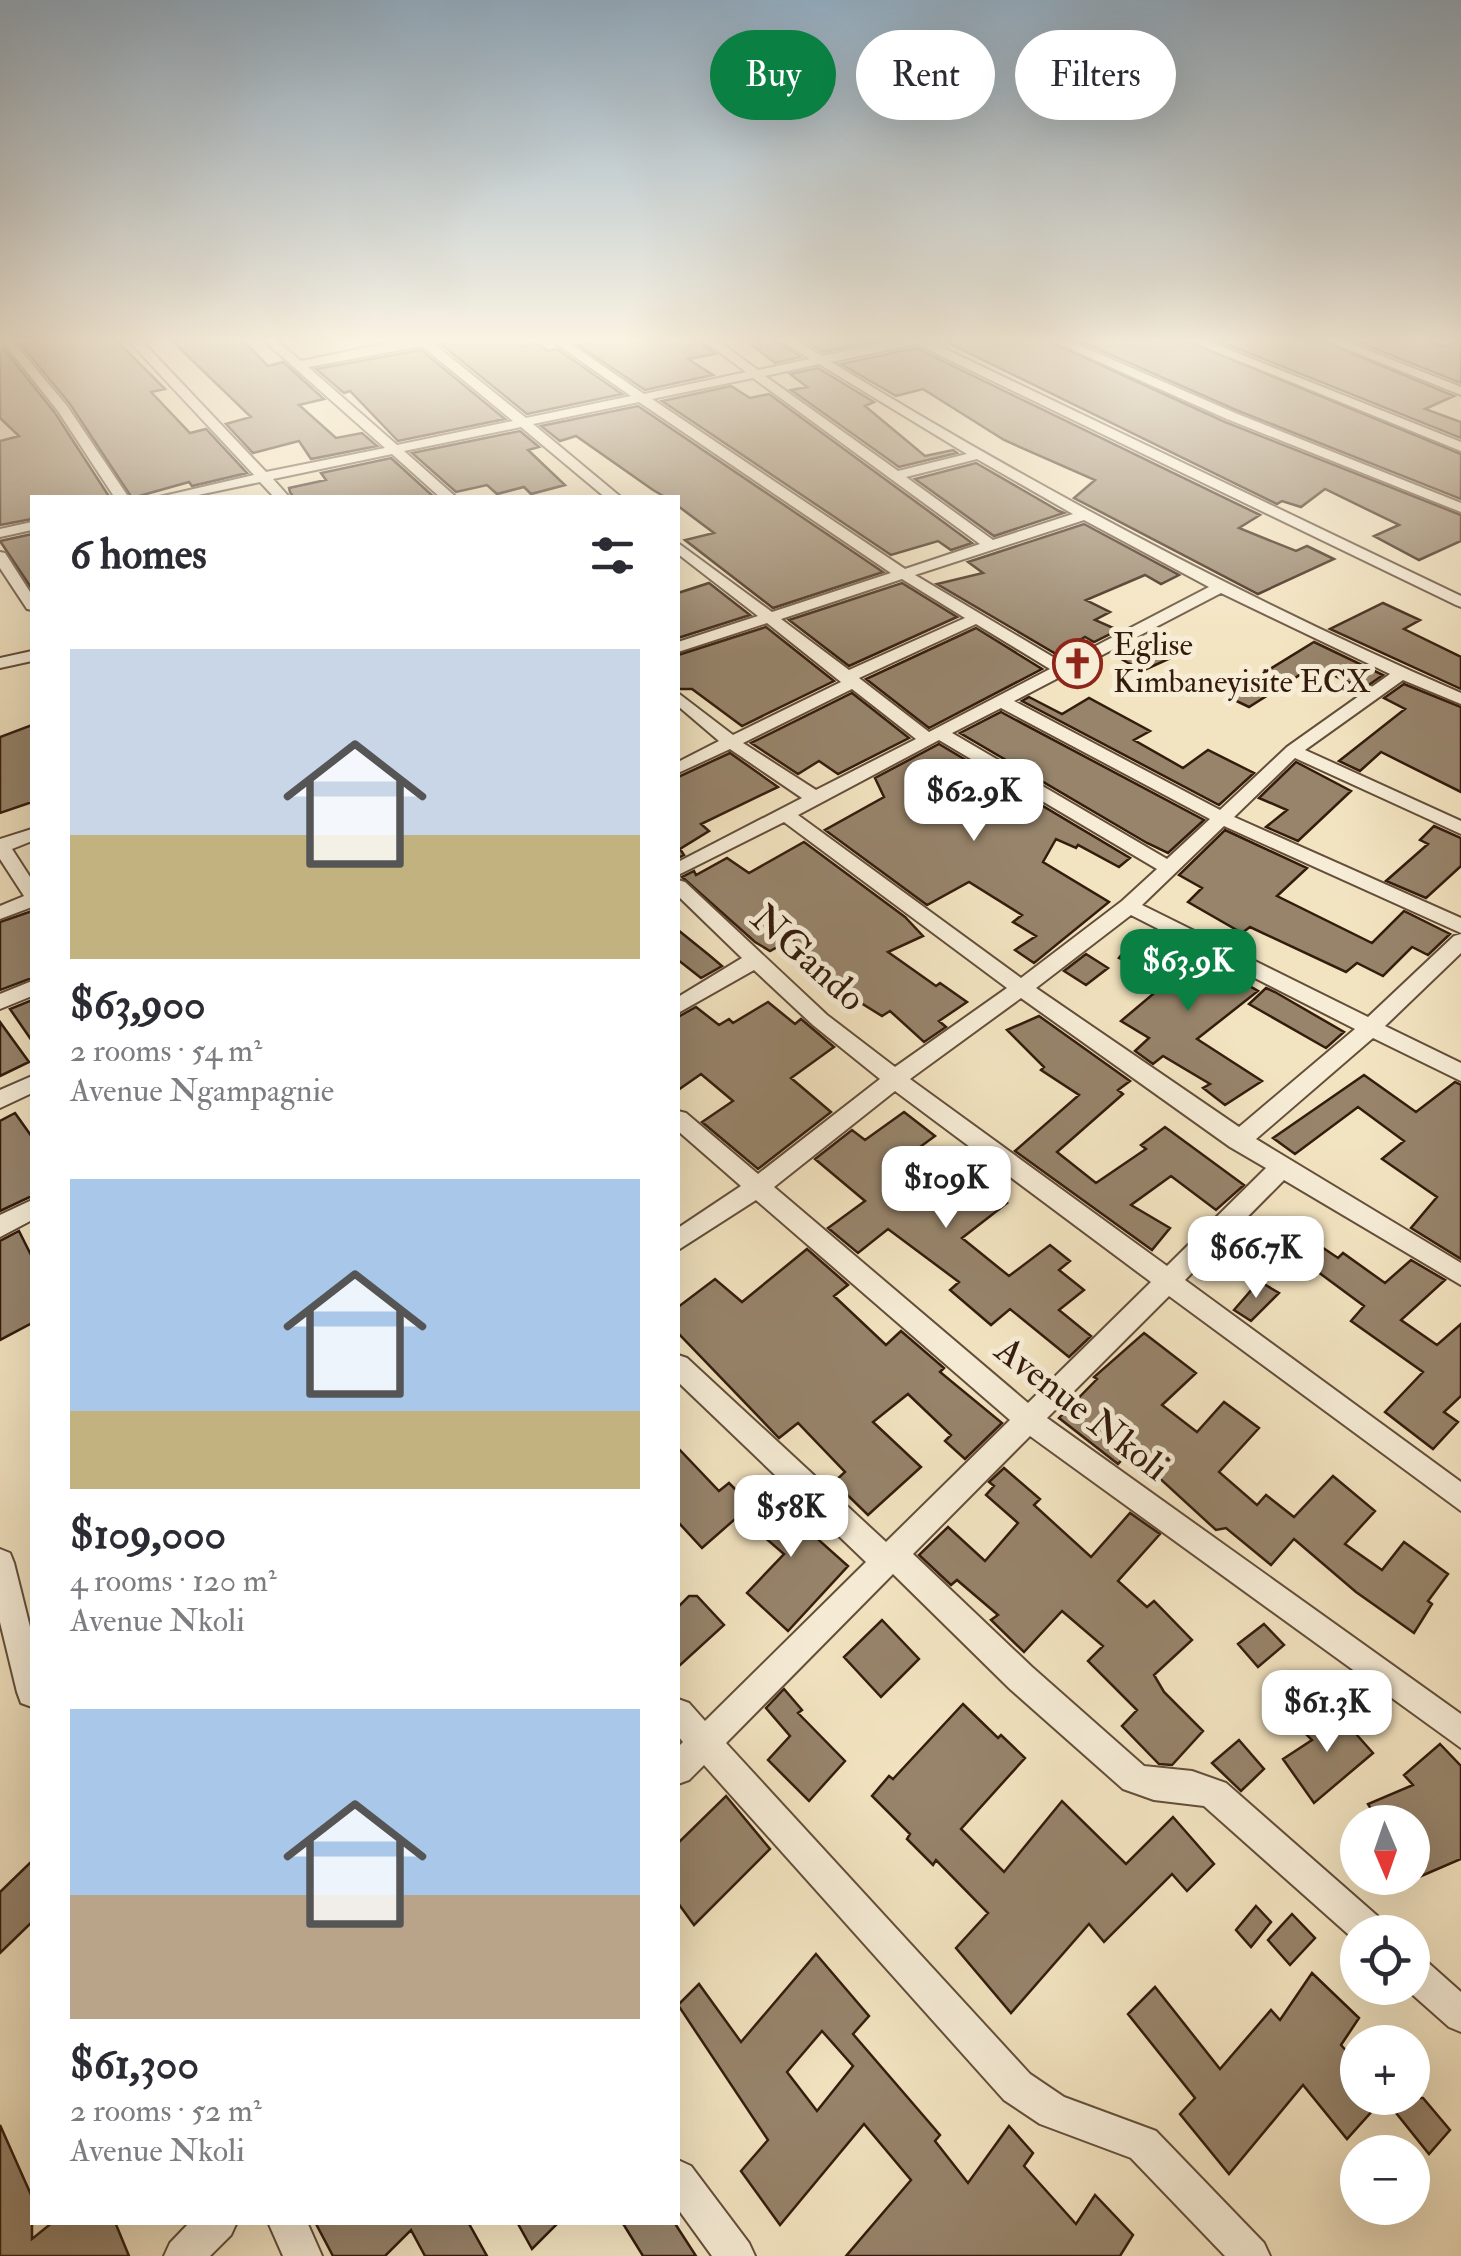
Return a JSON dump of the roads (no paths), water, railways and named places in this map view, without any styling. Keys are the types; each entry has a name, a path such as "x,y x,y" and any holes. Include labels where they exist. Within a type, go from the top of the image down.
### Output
{"street":[{"path":"86,443 120,495"},
{"path":"231,443 280,495"},
{"path":"388,443 447,495"},
{"path":"177,495 426,443"},
{"path":"548,443 612,495"},
{"path":"709,443 905,576 1062,670"},
{"path":"852,443 992,546"},
{"path":"958,443 1085,516 1221,587 1400,674 1461,699"},
{"path":"1135,443 1461,602"},
{"path":"1300,443 1461,508"},
{"path":"898,476 978,455"},
{"path":"680,646 1085,516"},
{"path":"0,533 30,526"},
{"path":"680,549 848,681 935,737 1170,868"},
{"path":"0,556 30,603"},
{"path":"680,868 1221,587"},
{"path":"680,767 975,619"},
{"path":"0,663 30,656"},
{"path":"680,1239 756,1188 895,1079 1130,906 1292,751 1400,674"},
{"path":"680,700 732,743 815,798"},
{"path":"1002,702 1224,819 1461,926"},
{"path":"1292,751 1461,828"},
{"path":"785,814 1020,989 1238,1141 1461,1275"},
{"path":"30,836 0,846 30,894"},
{"name":"NGando","path":"680,888 820,1020 895,1079 1461,1498"},
{"path":"0,913 30,898"},
{"path":"1130,906 1461,1074"},
{"path":"1238,1141 1370,1028 1461,940"},
{"path":"680,1005 755,960"},
{"path":"0,1002 30,989"},
{"path":"0,1100 30,1085"},
{"name":"Avenue Nkoli","path":"680,1121 1030,1421 1461,1733"},
{"path":"680,1767 1280,1169"},
{"path":"0,1227 30,1211"},
{"path":"680,1368 1134,1778 1149,1784 1193,1784 1215,1794 1351,1915"},
{"path":"0,1563 30,1684"},
{"path":"680,1716 1017,2087 1053,2111 1143,2144 1251,2256"},
{"path":"1430,1987 1461,2015"},
{"path":"680,2182 736,2256"},
{"path":"183,2256 215,2225"},
{"path":"288,2225 303,2256"}],"place":[{"name":"Eglise Kimbaneyisite ECX","path":"1078,663"}]}
